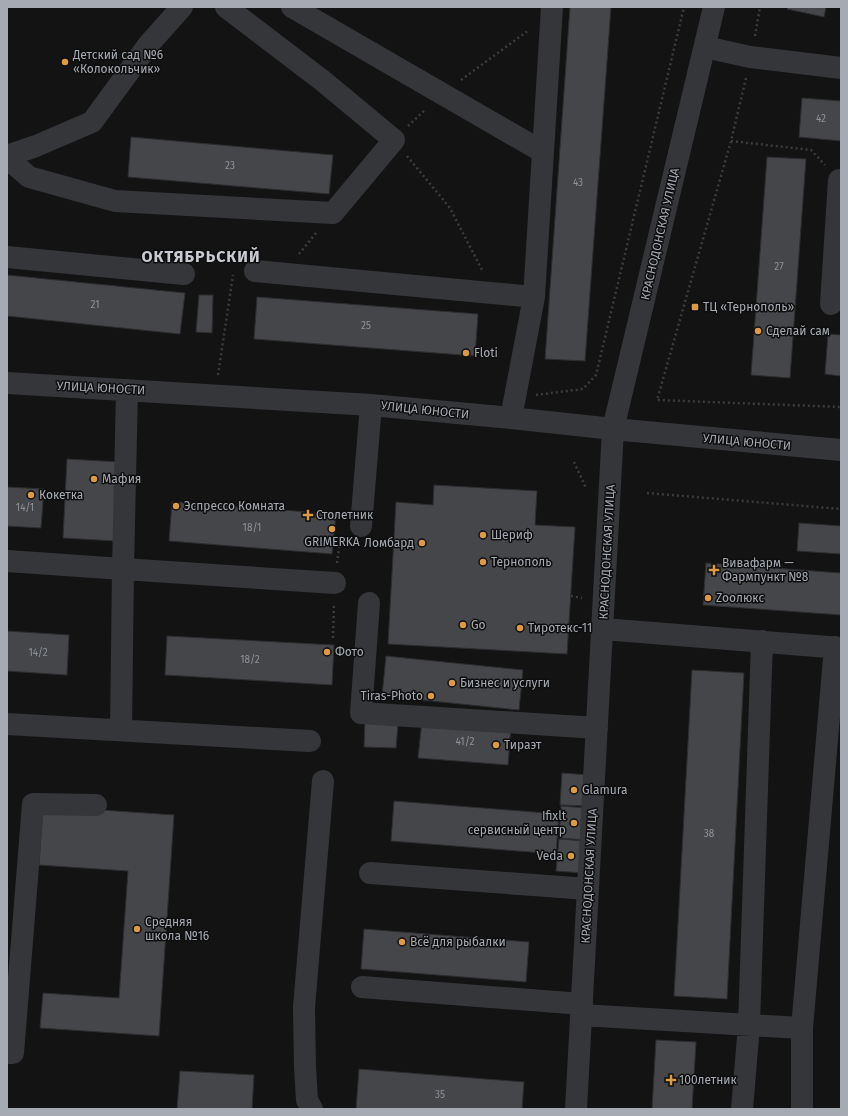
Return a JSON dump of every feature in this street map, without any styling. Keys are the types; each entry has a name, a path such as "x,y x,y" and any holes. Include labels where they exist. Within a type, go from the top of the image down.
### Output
{"street":[{"path":"182,7 149,44 92,122 7,157 29,177 116,201 333,213 394,140 323,81 226,7"},
{"path":"292,7 543,152"},
{"name":"КРАСНОДОНСКАЯ УЛИЦА","path":"576,1109 613,430 714,7"},
{"path":"511,418 534,298 552,10"},
{"path":"705,47 750,57 841,68"},
{"path":"831,304 840,180"},
{"path":"7,257 184,274"},
{"path":"255,272 534,298"},
{"name":"УЛИЦА ЮНОСТИ","path":"7,383 370,405 511,418 613,430 841,450"},
{"path":"121,730 127,390"},
{"path":"351,528 370,405"},
{"path":"7,561 335,582"},
{"path":"369,603 361,713 597,728"},
{"path":"602,629 838,647 802,1028 802,1109"},
{"path":"742,1109 750,1025 762,642"},
{"path":"7,724 310,741"},
{"path":"312,1109 307,1100 304,1007 323,781"},
{"path":"7,1053 12,1053 33,804 96,805"},
{"path":"370,873 588,889"},
{"path":"362,987 750,1025 802,1028"}],"path":[{"path":"760,7 731,141 658,400 841,407"},
{"path":"495,294 450,208 394,140 442,93 552,10"},
{"path":"731,141 811,150 840,180"},
{"path":"294,257 299,254 333,213"},
{"path":"215,395 234,271 255,272"},
{"path":"574,462 586,488"},
{"path":"647,493 841,509"},
{"path":"333,638 335,582 351,528"}],"building":[{"path":"570,7 611,7 585,361 545,359"},
{"path":"788,7 826,7 824,17 787,9"},
{"path":"802,98 841,101 841,141 799,137"},
{"path":"131,137 333,155 329,194 128,177"},
{"path":"767,157 806,159 790,378 751,375"},
{"path":"7,275 185,293 180,334 7,316"},
{"path":"199,295 213,295 212,333 196,332"},
{"path":"257,297 478,314 475,356 254,339"},
{"path":"828,334 841,335 841,376 825,374"},
{"path":"67,459 120,462 116,541 63,538"},
{"name":"Тернополь","path":"434,485 537,491 535,525 575,527 567,654 388,644 396,502 433,505"},
{"path":"7,487 44,489 41,528 7,526"},
{"path":"172,502 336,514 332,554 169,541"},
{"path":"799,523 841,526 841,554 797,551"},
{"path":"706,563 841,573 841,615 703,605"},
{"path":"7,631 69,635 67,675 7,671"},
{"path":"167,636 334,645 332,685 165,675"},
{"name":"Бизнес и услуги","path":"386,656 523,670 519,710 382,696"},
{"path":"692,670 744,673 727,999 674,996"},
{"path":"422,720 511,726 508,765 418,758"},
{"path":"365,721 398,723 396,748 364,747"},
{"name":"Glamura","path":"562,773 589,775 587,806 560,805"},
{"path":"394,801 559,814 556,854 391,841"},
{"path":"43,806 174,815 159,1036 40,1028 43,993 119,998 128,871 39,865"},
{"name":"Ifixlt сервисный центр","path":"561,806 588,808 586,840 559,838"},
{"name":"Veda","path":"559,839 585,841 583,873 556,871"},
{"path":"364,929 529,942 526,982 361,969"},
{"path":"656,1040 696,1042 692,1109 652,1109"},
{"path":"359,1069 524,1082 522,1109 356,1109"},
{"path":"180,1071 254,1075 252,1109 177,1109"}],"place":[{"name":"Детский сад №6 «Колокольчик»","path":"65,62"},
{"name":"ТЦ «Тернополь»","path":"695,307"},
{"name":"Сделай сам","path":"758,331"},
{"name":"Floti","path":"466,353"},
{"name":"Мафия","path":"94,479"},
{"name":"Кокетка","path":"31,495"},
{"name":"Эспрессо Комната","path":"176,506"},
{"name":"Столетник","path":"308,515"},
{"name":"GRIMERKA","path":"332,529"},
{"name":"Шериф","path":"483,535"},
{"name":"Ломбард","path":"422,543"},
{"name":"Тернополь","path":"483,562"},
{"name":"Вивафарм — Фармпункт №8","path":"714,570"},
{"name":"Zooлюкс","path":"708,598"},
{"name":"Go","path":"463,625"},
{"name":"Тиротекс-11","path":"520,628"},
{"name":"Фото","path":"327,652"},
{"name":"Бизнес и услуги","path":"452,683"},
{"name":"Tiras-Photo","path":"431,696"},
{"name":"Тираэт","path":"496,745"},
{"name":"Glamura","path":"574,790"},
{"name":"Ifixlt сервисный центр","path":"574,823"},
{"name":"Veda","path":"571,856"},
{"name":"Средняя школа №16","path":"137,929"},
{"name":"Всё для рыбалки","path":"402,942"},
{"name":"100летник","path":"671,1080"}],"district":[{"name":"ОКТЯБРЬСКИЙ","path":"201,256"}]}
